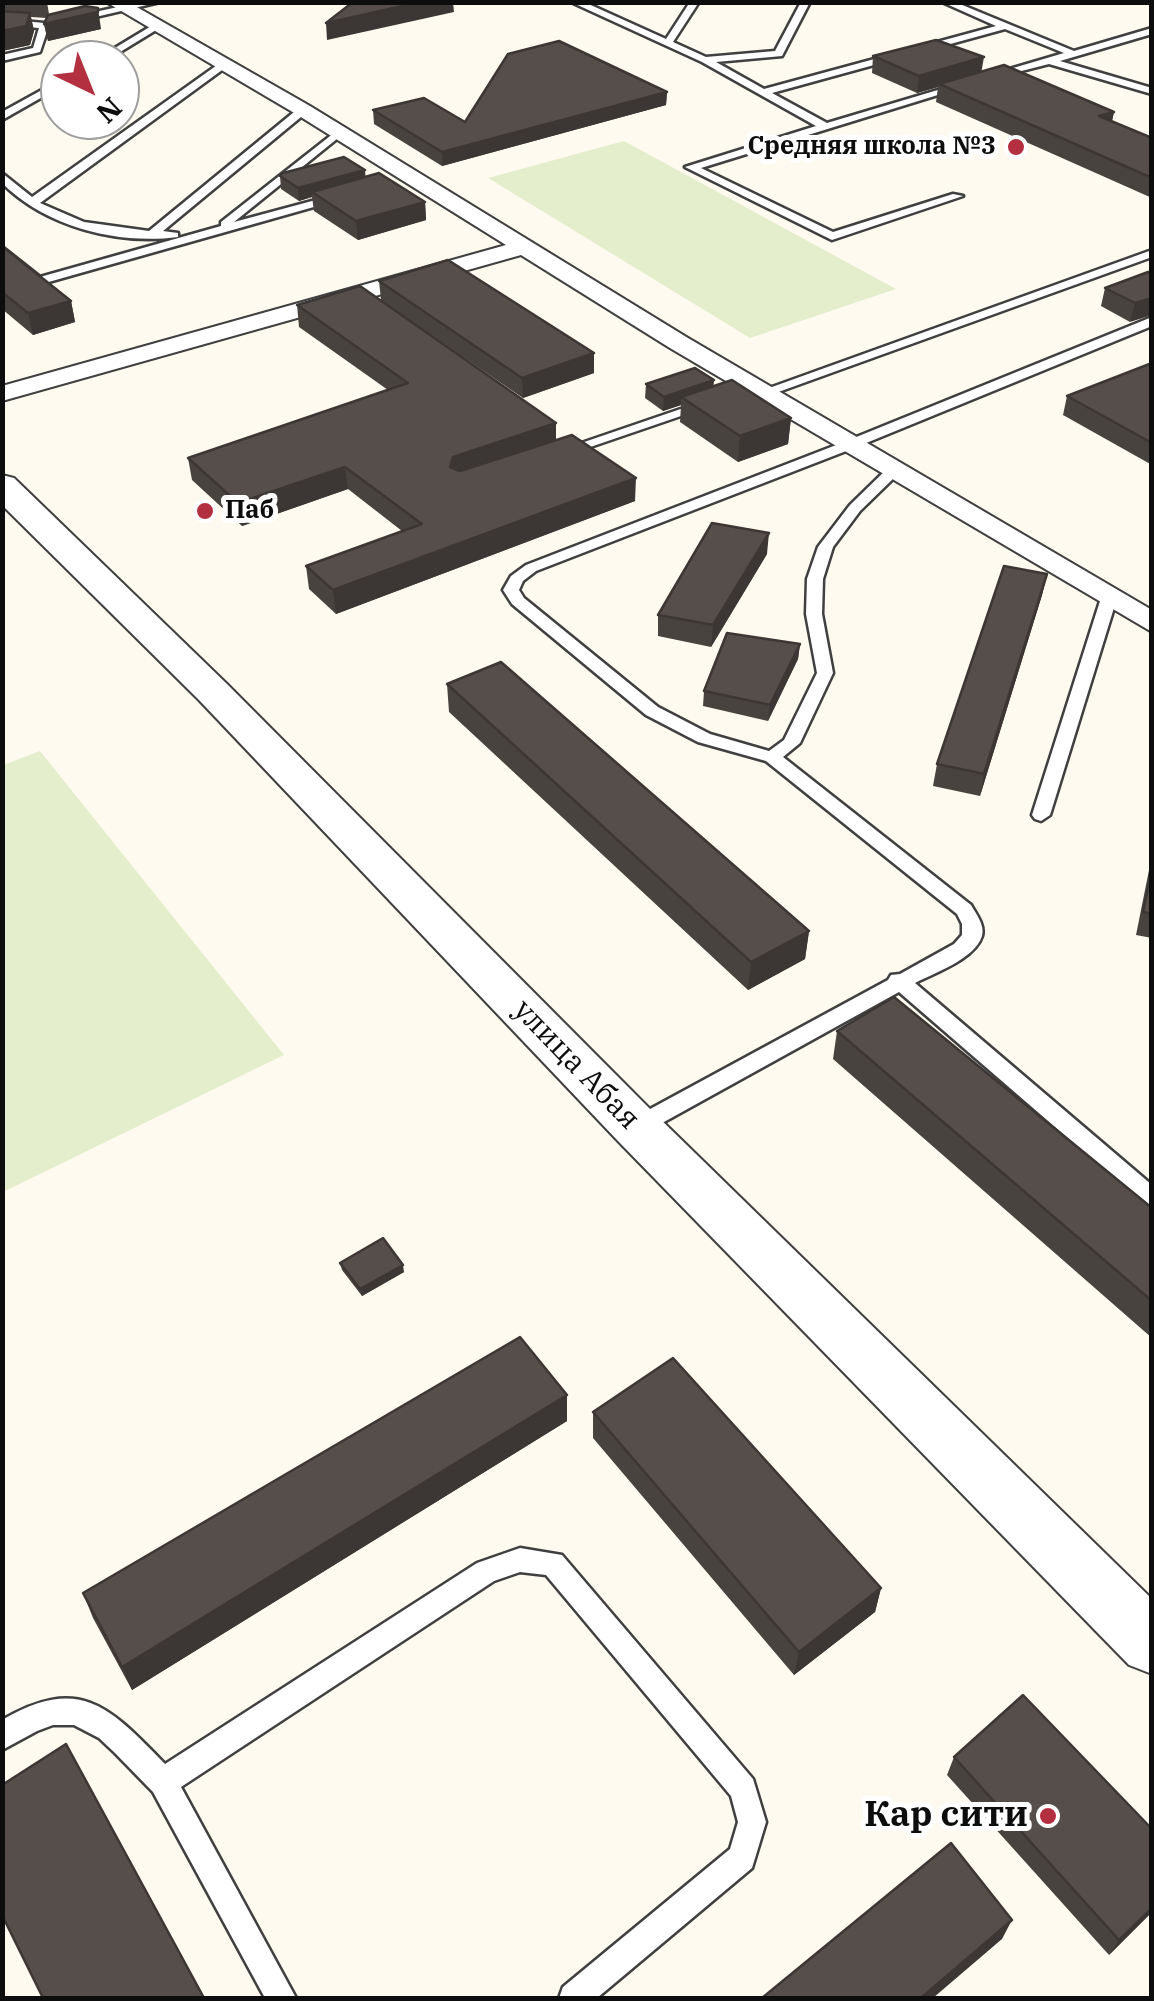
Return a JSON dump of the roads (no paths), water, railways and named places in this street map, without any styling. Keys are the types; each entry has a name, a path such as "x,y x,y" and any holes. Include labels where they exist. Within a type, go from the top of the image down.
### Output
{"street":[{"path":"120,6 156,15 224,65 339,132 403,179 522,248 755,396 848,445 1152,623"},
{"path":"2,394 365,300 522,248"},
{"name":"улица Абая","path":"2,484 213,692 636,1128 1152,1643"}],"lane":[{"path":"668,44 695,2"},
{"path":"706,60 780,54 806,2"},
{"path":"946,2 1074,54"},
{"path":"579,3 706,60 824,126"},
{"path":"2,22 44,26 120,6"},
{"path":"125,40 156,15"},
{"path":"2,58 37,50 44,26"},
{"path":"760,92 1002,27"},
{"path":"957,196 832,236 690,167 1152,31"},
{"path":"1049,61 1152,91"},
{"path":"33,202 224,65"},
{"path":"2,117 40,95"},
{"path":"151,236 303,110"},
{"path":"2,176 33,202 87,227 151,236 215,232 339,132"},
{"path":"2,250 38,281 358,192"},
{"path":"755,396 1152,253"},
{"path":"1110,268 1138,279"},
{"path":"636,1128 960,949 972,936 972,924 964,910 772,757 704,738 652,710 518,600 512,590 516,579 531,568 848,445 1152,320"},
{"path":"544,458 728,398"},
{"path":"562,436 578,447"},
{"path":"772,757 791,743 825,673 814,614 815,579 826,547 855,508 893,471"},
{"path":"1042,815 1109,598"},
{"path":"898,980 1152,1198"},
{"path":"163,1782 486,1572 520,1560 553,1564 743,1789 752,1822 742,1858 574,1998"},
{"path":"2,1736 27,1719 67,1708 98,1718 163,1782 281,1998"}],"place":[{"name":"Средняя школа №3","path":"1016,147"},
{"name":"Паб","path":"205,511"},
{"name":"Кар сити","path":"1048,1816"}]}
